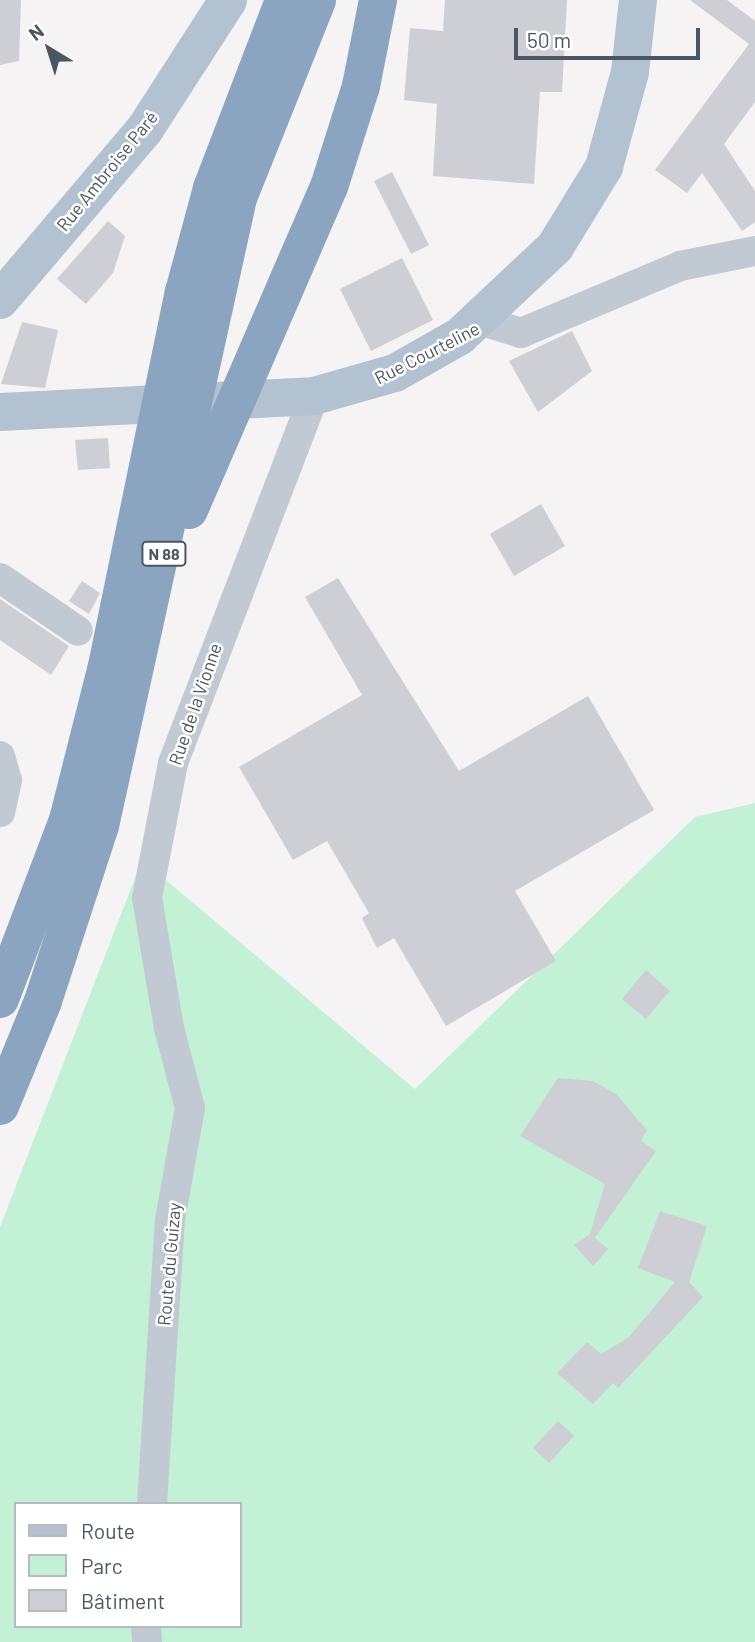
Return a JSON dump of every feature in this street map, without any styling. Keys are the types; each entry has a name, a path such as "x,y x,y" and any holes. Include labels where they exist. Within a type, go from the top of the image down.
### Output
{"highway":[{"name":"N 88","path":"0,999 68,820 107,666 184,292 212,188 284,0"},
{"name":"N 88","path":"0,1105 43,1001 100,826 159,579 238,198 317,0"},
{"path":"159,579 328,187 361,86 378,0"}],"main road":[{"name":"Rue Ambroise Paré","path":"0,300 145,129 228,0"},
{"path":"482,321 555,247 604,167 630,72 638,0"},
{"name":"Rue Courteline","path":"0,412 298,397 394,373 482,321"}],"street":[{"name":"Rue Courteline","path":"482,321 521,333 680,266 755,251"},
{"name":"Rue de la Vionne","path":"169,1028 147,898 173,763 298,397"},
{"path":"0,578 78,631"},
{"path":"0,756 7,780 0,812"},
{"name":"Route du Guizay","path":"152,1502 170,1220 190,1108 169,1028"}],"green space":[{"path":"755,803 755,1642 0,1642 0,1227 142,860 415,1089 695,817"}],"building":[{"path":"0,0 21,0 19,61 0,65"},
{"path":"445,0 567,0 562,92 540,92 534,184 433,176 437,104 404,100 410,28 443,31"},
{"path":"690,0 727,0 755,21 755,102 724,144 755,191 755,222 742,231 702,173 687,193 655,170 749,44"},
{"path":"392,172 429,245 411,254 374,181"},
{"path":"108,221 125,236 113,273 86,304 57,279"},
{"path":"402,258 433,320 371,351 340,289"},
{"path":"22,322 58,330 45,388 1,384"},
{"path":"572,331 592,371 538,412 509,361"},
{"path":"108,438 110,468 78,470 75,440"},
{"path":"541,504 565,546 514,576 490,534"},
{"path":"338,578 459,771 588,696 654,810 515,891 556,961 446,1026 394,938 377,948 362,918 369,913 327,841 293,860 239,767 362,695 305,597"},
{"path":"82,581 100,593 89,614 69,601"},
{"path":"0,599 69,646 51,675 0,640"},
{"path":"646,970 670,991 646,1019 622,999"},
{"path":"558,1078 593,1081 616,1094 647,1130 641,1141 656,1151 595,1238 608,1249 593,1266 574,1245 590,1234 605,1184 520,1136"},
{"path":"660,1211 707,1226 689,1282 703,1297 618,1388 613,1383 593,1404 557,1373 587,1342 601,1354 628,1338 675,1282 638,1268"},
{"path":"558,1421 574,1436 549,1463 533,1448"}]}
